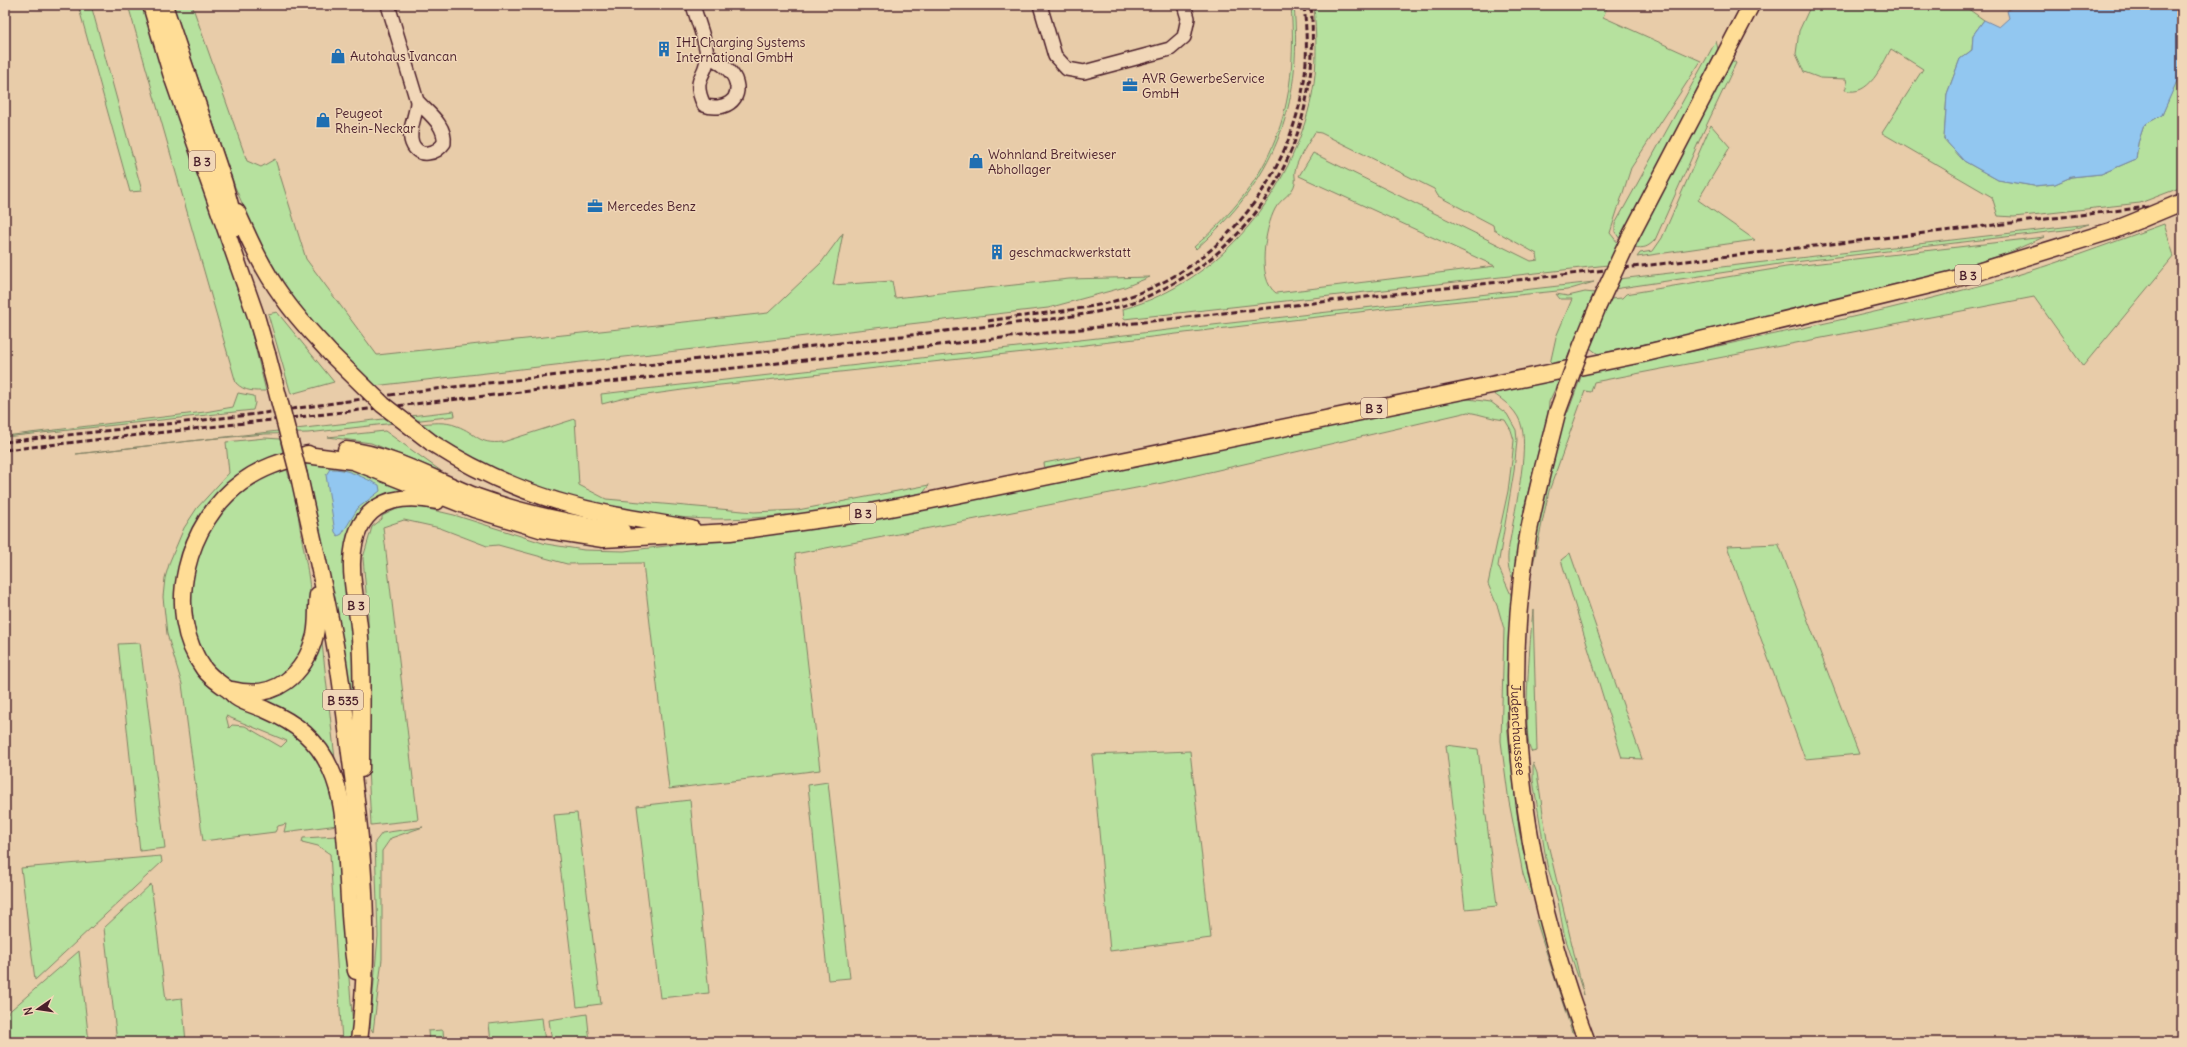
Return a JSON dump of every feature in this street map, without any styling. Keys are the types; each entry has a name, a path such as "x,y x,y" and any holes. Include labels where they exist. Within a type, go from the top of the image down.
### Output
{"main road":[{"name":"B 3","path":"151,5 171,73 256,316 267,354 299,476 320,575 314,635 300,668 290,679 272,690 258,693 227,688 216,681 204,669 195,653 188,630 184,609 184,588 192,546 211,512 241,482 259,470 282,461 306,455 320,450 334,449 368,454 465,492 513,508 572,522 651,536"},
{"name":"B 3","path":"164,5 224,184 253,291 256,316"},
{"name":"Judenchaussee","path":"1588,1042 1567,982 1543,903 1528,826 1519,757 1517,650 1521,590 1533,506 1557,413 1598,306 1631,235 1751,5"},
{"name":"B 3","path":"224,184 268,276 296,315 330,353 383,405 432,443 473,468 543,496 613,515 715,534"},
{"name":"B 3","path":"306,455 353,461 474,508 540,529 571,535 602,539 715,534 859,514 1642,354 1955,279 2114,230 2182,202"},
{"name":"B 3","path":"352,826 362,791 360,637 352,564 354,542 361,524 370,513 382,504 398,498 417,497 474,508"},
{"name":"B 535","path":"320,575 335,645 352,826 359,1042"},
{"name":"B 535","path":"227,688 237,698 289,721 303,731 314,742 332,771 341,802 352,826 365,890 365,986 359,1042"}],"street":[{"path":"388,5 417,101"},
{"path":"693,5 707,55"},
{"path":"1040,5 1055,56 1067,69 1084,72 1170,49 1184,37 1188,18 1184,5"}],"green space":[{"path":"78,5 91,5 142,191 130,192"},
{"path":"128,5 145,5 243,298 266,391 246,389 236,383"},
{"path":"173,5 192,5 247,161 261,167 275,159 306,259 377,355 768,313 821,263 843,233 833,285 892,281 895,298 1069,279 1150,277 1125,287 1048,308 374,386 352,367 290,297 261,247 235,187"},
{"path":"1291,5 1294,5 1296,43 1293,77 1288,110 1278,140 1264,169 1245,196 1223,223 1196,249 1194,247 1221,221 1244,195 1262,168 1276,139 1285,109 1290,77 1292,42"},
{"path":"1314,5 1608,5 1603,17 1701,61 1631,168 1610,233 1618,243 1608,265 1124,319 1123,309 1158,296 1191,278 1221,255 1247,228 1269,198 1288,166 1302,131 1312,95 1316,62","holes":["1315,132 1321,133 1434,189 1438,196 1493,225 1494,230 1537,254 1538,260 1531,261 1313,153 1299,176 1495,266 1276,293 1270,286 1266,277 1264,265 1264,253 1271,217 1277,205 1294,187 1295,171 1298,161"]},
{"path":"1811,5 1968,5 1967,8 1984,20 1973,35 1972,50 1960,59 1947,94 1944,139 1964,161 1998,180 2034,186 2055,184 2071,177 2101,174 2136,159 2138,143 2144,125 2162,115 2182,68 2182,187 2140,203 2014,217 1998,216 1992,197 1882,133 1923,69 1891,49 1874,78 1868,85 1861,89 1853,91 1845,90 1847,84 1846,79 1820,78 1804,72 1796,54 1799,31"},
{"path":"1716,41 1718,49 1620,239 1615,232 1615,224"},
{"path":"1730,59 1736,63 1655,240 1646,247 1634,247"},
{"path":"1711,125 1730,147 1698,200 1755,240 1637,257 1640,253 1653,251 1662,238"},
{"path":"2089,224 2073,229 1786,263 1614,289 1619,279"},
{"path":"2164,224 2174,256 2083,366 2034,297 1594,382 1591,392 1585,391 1549,491 1528,588 1523,677 1524,762 1537,843 1548,893 1546,898 1530,822 1523,776 1519,683 1521,638 1532,547 1541,502 1565,413 1568,412 1582,374 1785,332 1936,297 2031,271"},
{"path":"2044,237 2008,253 1870,296 1598,354 1590,348 1610,299 1622,298 1626,294 1786,267"},
{"path":"1594,282 1567,290 1392,308 1052,349 711,386 625,398 602,404 601,394"},
{"path":"1585,292 1595,293 1566,361 1550,364 1556,337 1572,299 1560,299 1556,294 1568,296"},
{"path":"277,312 334,382 291,394 268,314"},
{"path":"1560,378 1549,402 1548,414 1525,504 1513,579 1510,574 1508,552 1522,466 1522,428 1515,412 1491,392"},
{"path":"238,393 254,396 255,403 253,410 5,437 205,412 233,407"},
{"path":"1468,399 1491,402 1507,414 1516,430 1517,440 1514,471 1498,566 1512,597 1507,724 1519,830 1533,897 1528,889 1523,874 1509,802 1501,741 1504,629 1498,608 1488,584 1508,491 1514,440 1511,430 1505,420 1468,412 1162,483 795,554 820,770 669,789 643,563 567,564 498,545 487,546 440,528 404,520 383,527 418,820 371,825 367,749 368,615 363,558 372,527 382,519 382,516 401,507 420,507 454,515 546,544 584,550 624,551 794,531 879,517 1416,406"},
{"path":"454,411 455,416 308,433 265,434 208,439 76,454"},
{"path":"575,419 579,485 606,499 754,512 798,510 929,485 922,495 793,515 715,519 655,515 593,503 533,486 478,462 419,424 448,423 464,429 482,440 488,442 503,442"},
{"path":"385,431 441,471 371,443 328,437"},
{"path":"265,438 280,439 283,454 268,459 187,543 189,656 300,734 327,772 338,825 284,832 286,824 278,826 275,832 203,841 182,684 167,634 163,597 165,578 170,561 184,528 197,508 229,473 226,442","holes":["226,716 287,741 281,747 245,726 232,725 229,728"]},
{"path":"1081,456 1082,462 1045,469 1044,463"},
{"path":"305,462 337,462 413,494 363,512 354,638 354,722 330,582"},
{"path":"286,466 291,484 293,484 310,589 310,626 305,643 297,659 275,681 264,685 235,683 224,678 212,667 205,657 197,638 191,604 193,569 204,536 229,500 244,489"},
{"path":"1779,544 1859,754 1805,759 1727,546"},
{"path":"1570,553 1642,759 1622,758 1561,560"},
{"path":"1533,610 1537,751 1532,752 1529,744 1527,729 1527,708"},
{"path":"321,634 336,768 250,697 272,695"},
{"path":"140,643 165,848 140,851 118,644"},
{"path":"1446,745 1478,749 1497,906 1465,909"},
{"path":"1190,751 1211,938 1110,951 1092,755"},
{"path":"1533,763 1537,773 1547,840 1584,995 1564,934 1558,901 1547,865 1533,780"},
{"path":"828,782 850,978 828,980 808,785"},
{"path":"690,800 709,993 660,998 637,806"},
{"path":"577,813 601,1004 577,1007 554,815"},
{"path":"423,827 391,838 382,851 382,959 373,1032 370,1027 378,936 375,842 382,833"},
{"path":"337,836 353,1025 352,1042 342,1042 330,854 318,846 302,842 303,838"},
{"path":"161,856 162,862 35,980 21,868"},
{"path":"151,884 166,1000 182,998 186,1042 117,1042 104,928"},
{"path":"1536,920 1540,921 1575,1032 1572,1032"},
{"path":"79,951 89,1042 5,1042 5,1015"},
{"path":"587,1014 590,1042 552,1042 549,1020"},
{"path":"542,1018 545,1042 491,1042 489,1024"},
{"path":"443,1030 444,1042 429,1042 428,1031"}],"water":[{"path":"2014,5 2182,5 2181,72 2162,115 2144,125 2138,143 2136,159 2101,174 2071,177 2055,184 2034,186 1998,180 1964,161 1944,139 1947,94 1960,59 1972,50 1973,35 1984,20 1999,27 2009,18 2007,11"},
{"path":"330,469 343,470 361,477 379,485 380,491 358,508 342,534 338,536 335,532 326,475"}],"railway":[{"path":"988,321 1094,306 1128,297 1161,283 1191,265 1218,244 1242,218 1263,190 1280,159 1293,127 1302,93 1306,60 1304,5"},
{"path":"5,442 257,414 418,391 1060,318 1123,306 1176,282 1215,255 1247,223 1274,186 1293,146 1306,101 1312,54 1311,5"},
{"path":"5,450 1695,260 2182,203"}],"place":[{"name":"IHI Charging Systems International GmbH","path":"664,49"},
{"name":"Autohaus Ivancan","path":"338,56"},
{"name":"AVR GewerbeService GmbH","path":"1130,85"},
{"name":"Peugeot Rhein-Neckar","path":"323,120"},
{"name":"Wohnland Breitwieser Abhollager","path":"976,161"},
{"name":"Mercedes Benz","path":"595,206"},
{"name":"geschmackwerkstatt","path":"997,252"}]}
